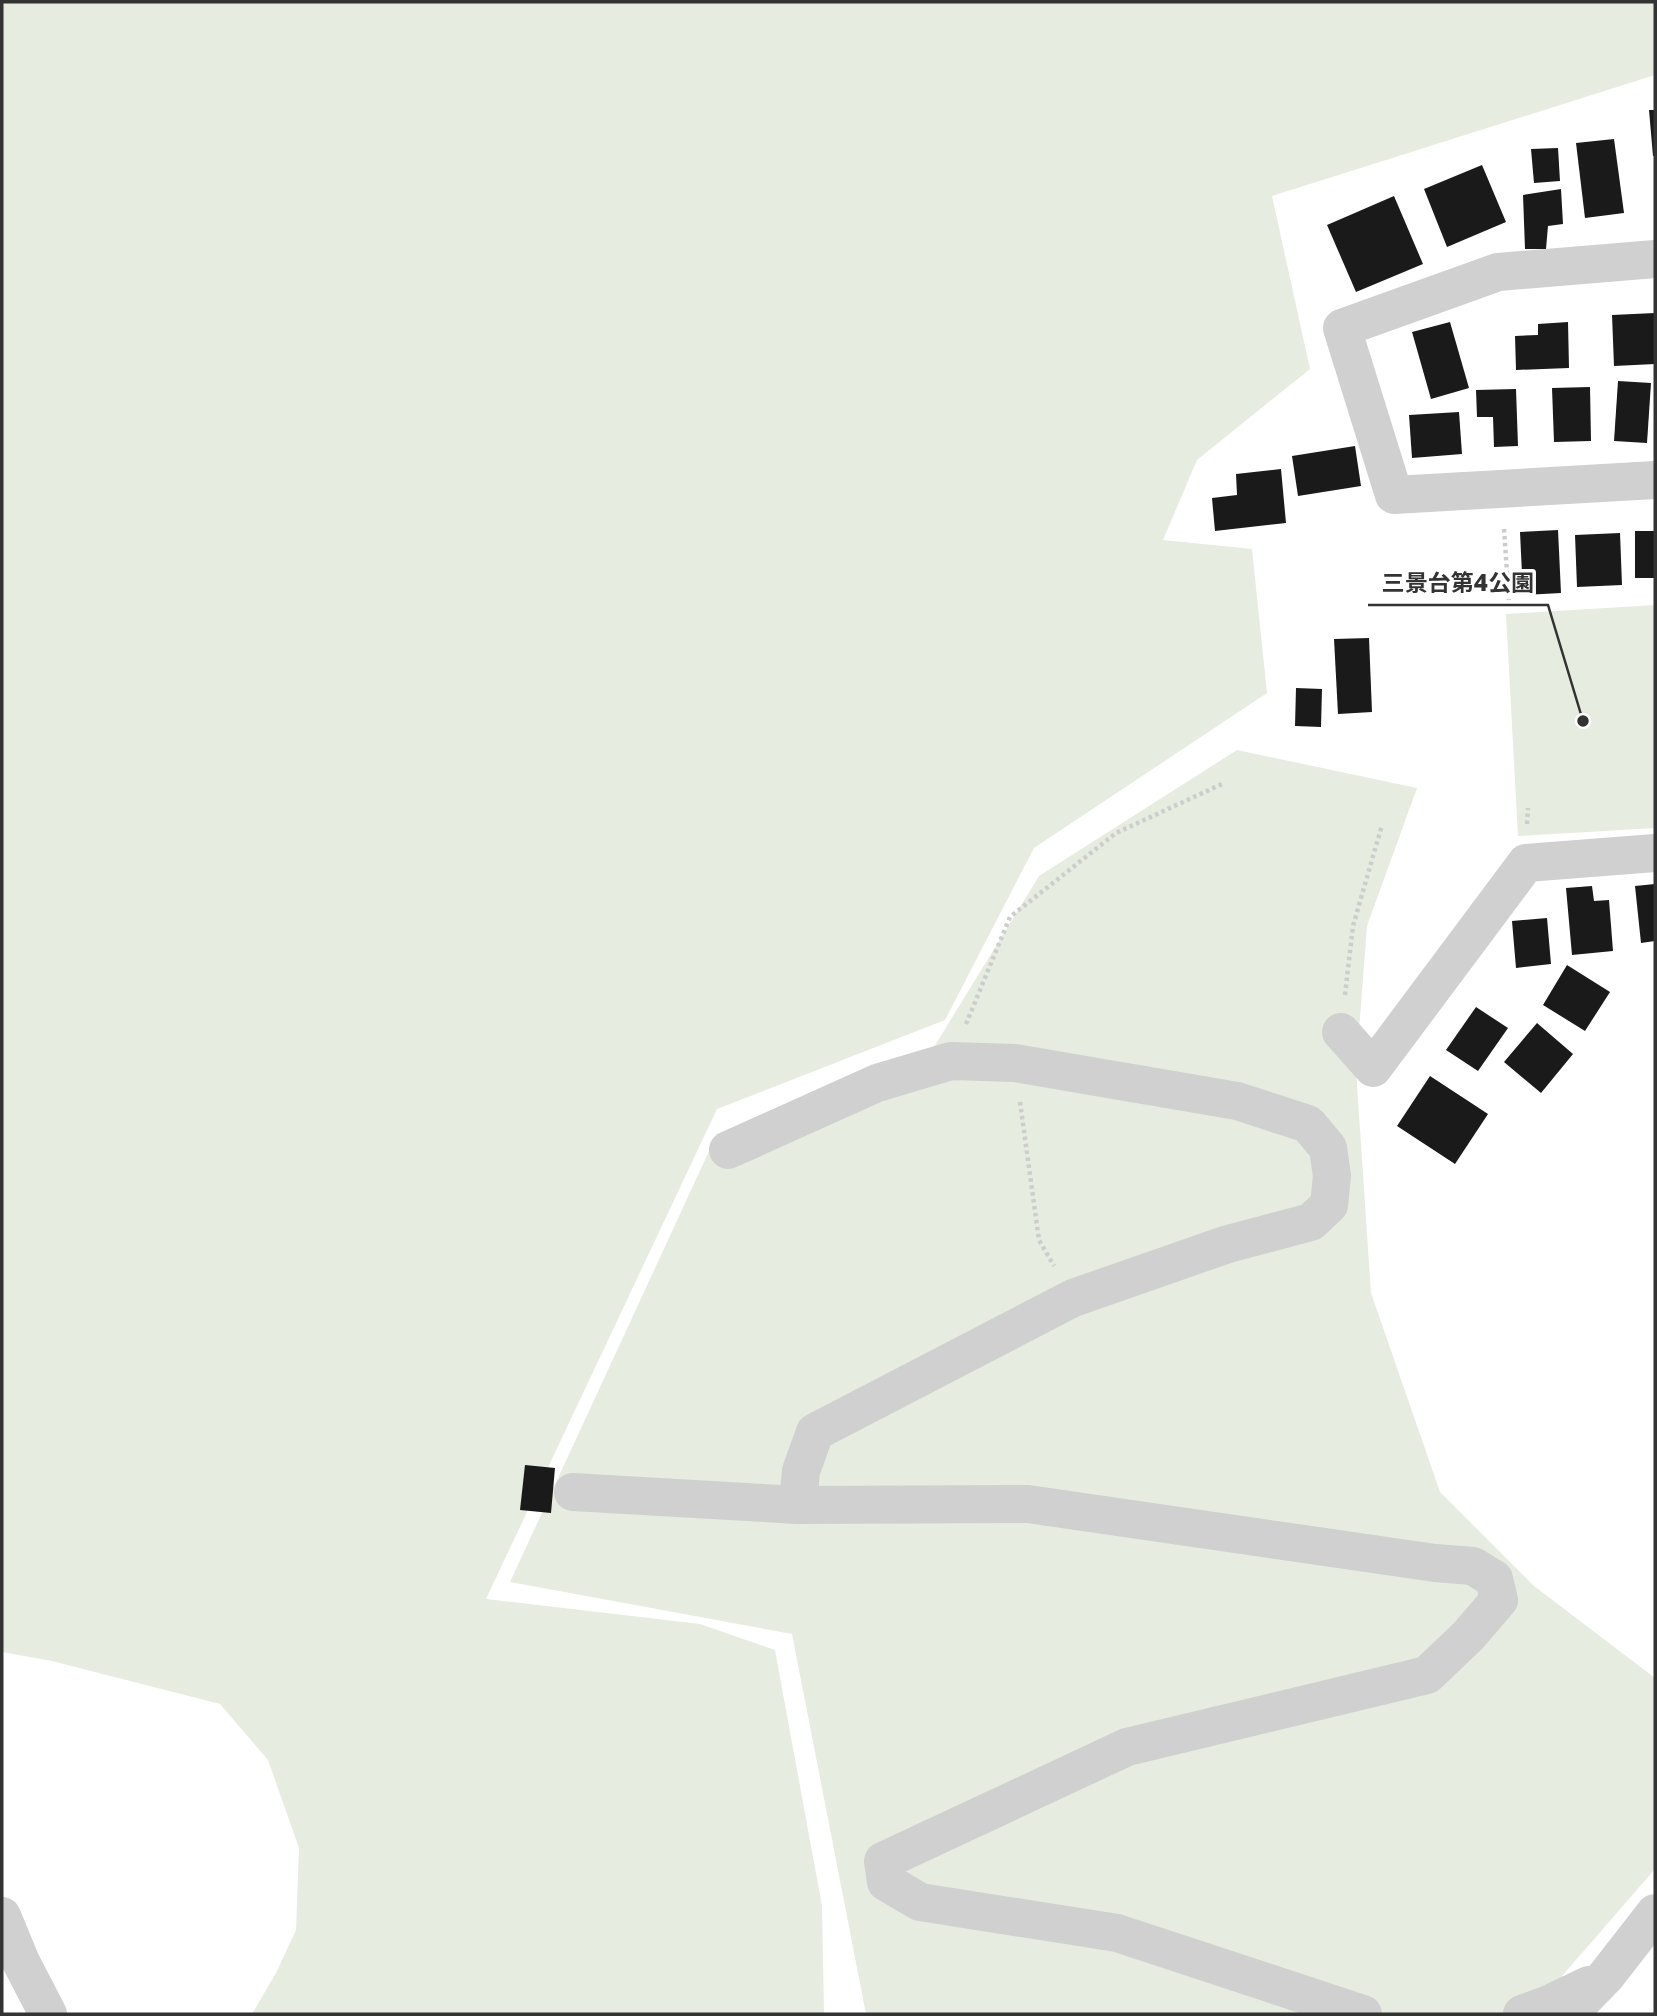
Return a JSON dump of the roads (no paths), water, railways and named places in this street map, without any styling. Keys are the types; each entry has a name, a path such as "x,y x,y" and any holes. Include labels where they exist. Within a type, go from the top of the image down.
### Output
{"street":[{"path":"1655,259 1498,272 1342,328 1394,495 1655,480"},
{"path":"1341,1032 1373,1068 1526,863 1655,853"},
{"path":"728,1150 877,1083 951,1060 1015,1063 1237,1101 1308,1124 1328,1147 1332,1176 1328,1205 1311,1222 1228,1244 1073,1298 815,1432 801,1471 798,1505"},
{"path":"573,1492 798,1505 1028,1504 1435,1563 1473,1566 1494,1579 1499,1600 1468,1636 1427,1675 1127,1747 883,1861 886,1882 920,1902 1117,1933 1363,2014"},
{"path":"1569,2014 1606,1976 1655,1913"},
{"path":"2,1916 21,1962 48,2014"},
{"path":"1522,2014 1547,2006 1606,1976"}],"place":[{"name":"三景台第4公園","path":"1583,721"}]}
